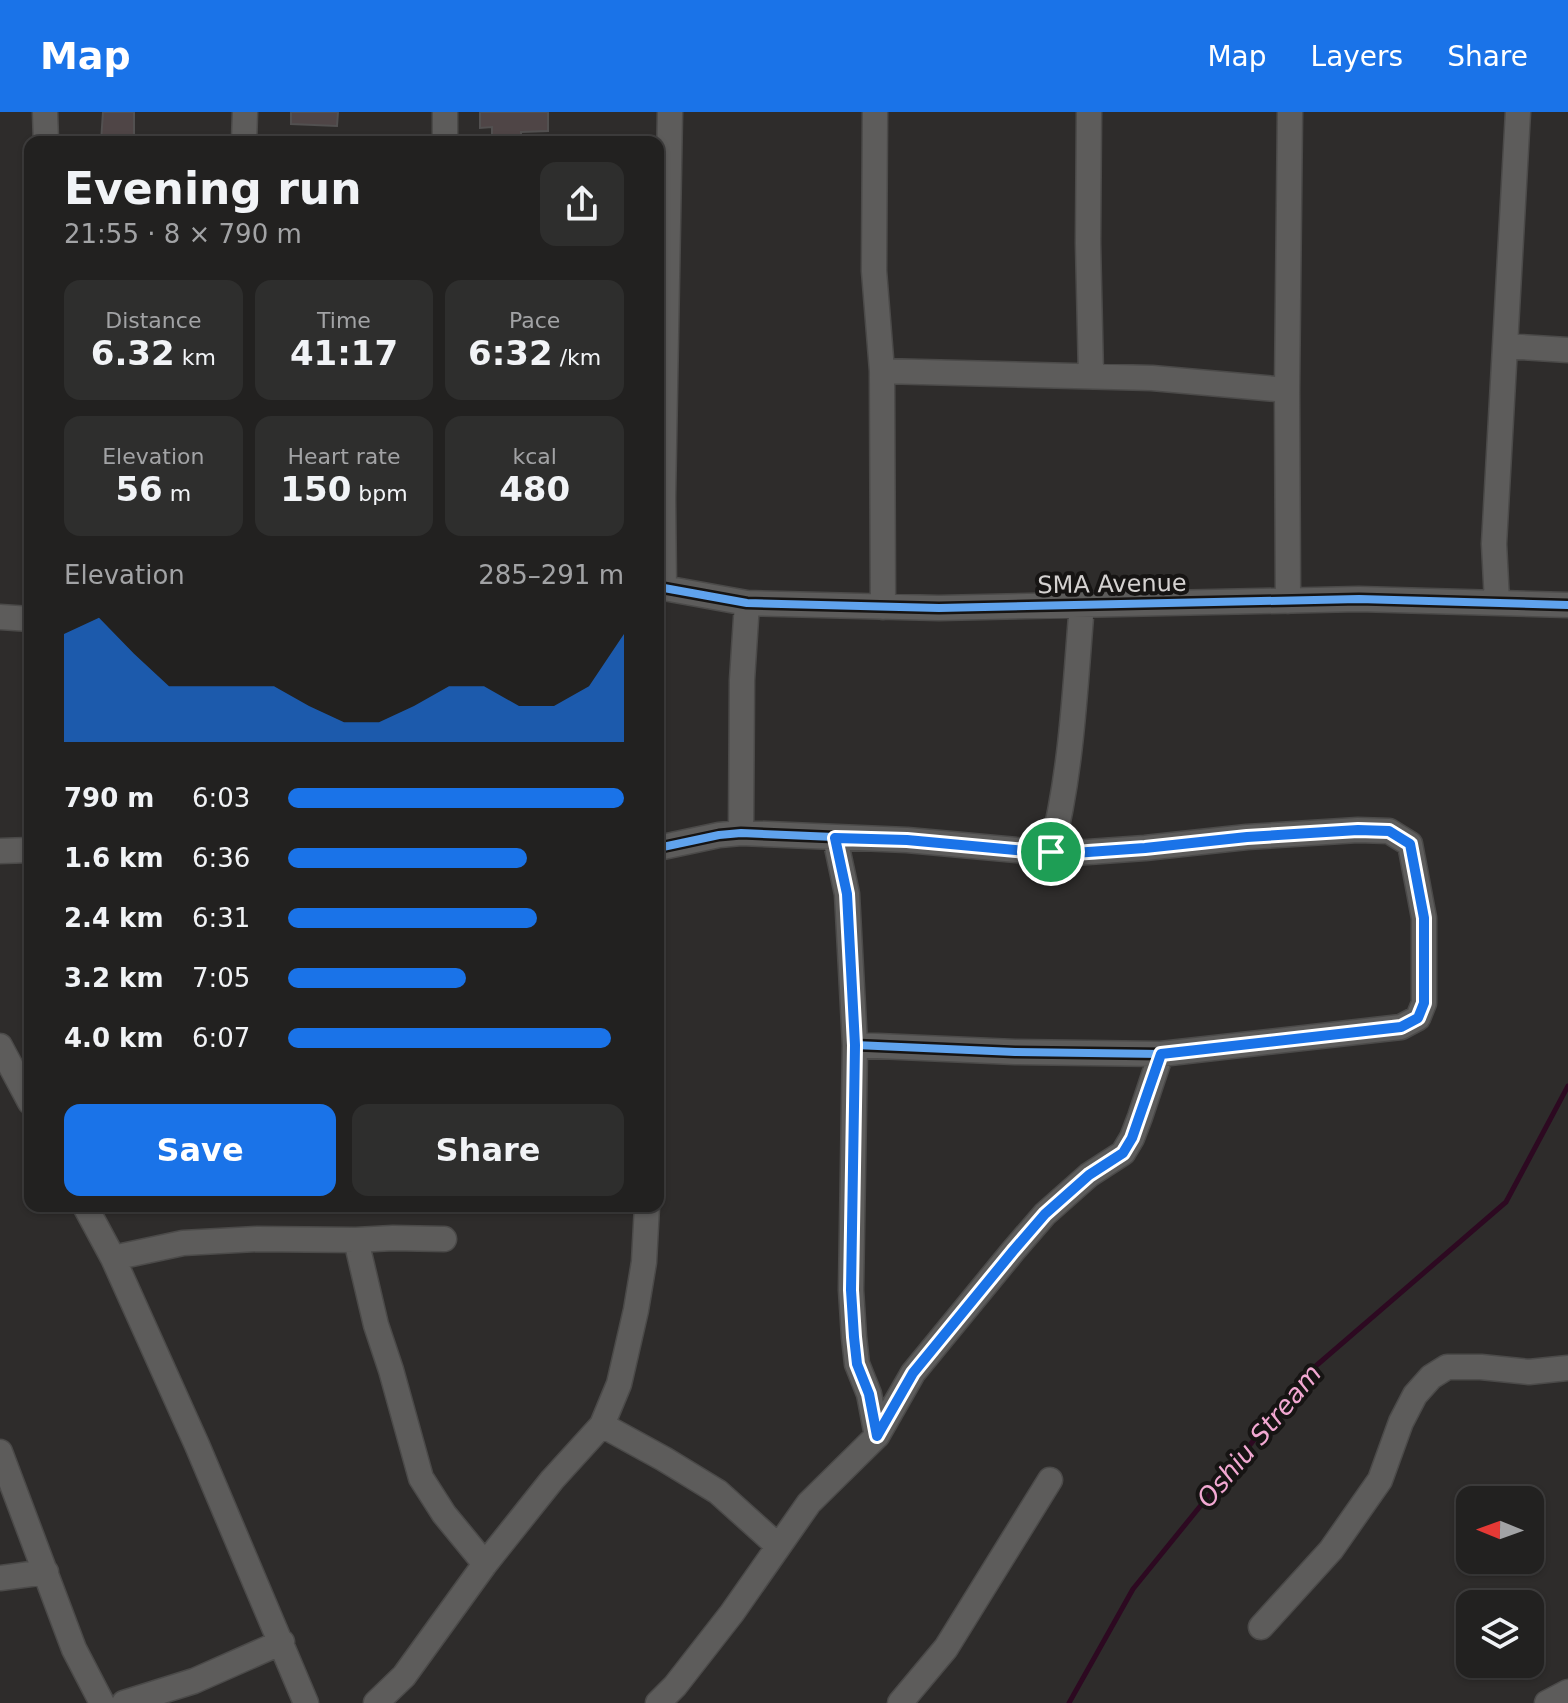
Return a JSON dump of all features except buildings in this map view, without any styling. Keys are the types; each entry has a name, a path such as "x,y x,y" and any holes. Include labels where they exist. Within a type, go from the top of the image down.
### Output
{"street":[{"path":"45,112 46,136"},
{"path":"244,136 245,112"},
{"path":"445,112 445,136"},
{"path":"664,184 670,112"},
{"path":"875,112 874,271 882,371 883,607"},
{"path":"1089,112 1091,376"},
{"path":"1288,601 1290,112"},
{"path":"1497,602 1494,544 1518,112"},
{"path":"1506,346 1568,350"},
{"path":"882,371 1152,378 1287,390"},
{"name":"SMA Avenue","path":"664,589 747,603 939,608 1375,599 1568,605"},
{"path":"741,833 742,680 747,603"},
{"path":"1051,852 1068,771 1082,604"},
{"path":"0,617 24,619"},
{"path":"664,847 741,833 907,840 1074,853 1358,830 1389,831 1410,844 1424,918 1424,1003 1418,1018 1401,1027 1161,1054 855,1045"},
{"path":"835,838 847,894 855,1045 851,1290 857,1364 869,1394 877,1436"},
{"path":"0,851 24,850"},
{"path":"12,1053 24,1086"},
{"path":"658,1703 732,1613 809,1503 877,1436 913,1373 1013,1251 1045,1214 1089,1175 1123,1153 1136,1127 1161,1054"},
{"path":"88,1212 113,1258 197,1445 306,1703"},
{"path":"376,1703 404,1676 485,1564 552,1480 602,1425 619,1384 636,1310 644,1262 647,1212"},
{"path":"113,1258 183,1243 257,1239 444,1239"},
{"path":"356,1240 376,1325 421,1478 444,1514 485,1564"},
{"path":"1261,1627 1331,1550 1380,1480 1401,1422 1415,1395 1431,1377 1447,1367 1529,1372 1568,1368"},
{"path":"602,1425 718,1492 778,1546"},
{"path":"0,1452 74,1649 102,1703"},
{"path":"900,1703 946,1648 1050,1480"},
{"path":"0,1578 46,1572"},
{"path":"124,1703 194,1681 282,1642"},
{"path":"1547,1703 1568,1692"}],"waterway":[{"name":"Oshiu Stream","path":"1069,1703 1133,1589 1310,1371 1506,1202 1568,1086"}],"cycle path":[{"path":"664,588 747,603 939,608 1359,599 1568,605"},
{"path":"664,847 741,833 907,840 1074,853 1358,830 1389,831 1410,844 1424,918 1424,1003 1418,1018 1401,1027 1161,1054 855,1045"}],"route":[{"path":"1358,830 1389,831 1410,844 1424,918 1424,1003 1418,1018 1401,1027 1161,1054 1132,1138 1123,1153 1089,1175 1045,1214 913,1373 877,1436 869,1394 857,1364 854,1337 851,1290 855,1045 847,894 835,838 907,840 1051,852 1145,848 1358,830"}]}
